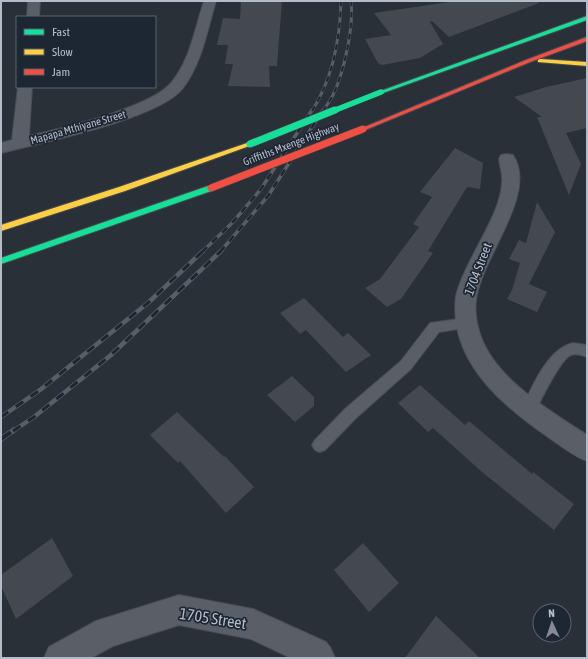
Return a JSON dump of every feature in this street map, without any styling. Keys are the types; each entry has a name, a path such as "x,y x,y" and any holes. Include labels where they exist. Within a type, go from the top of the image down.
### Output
{"street":[{"path":"33,16 34,1"},
{"name":"Mapapa Mthiyane Street","path":"1,148 86,126 130,112 159,99 177,87 186,72 210,1"},
{"name":"Griffiths Mxenge Highway","path":"1,228 122,189 250,144 381,92 587,18"},
{"path":"551,30 587,51"},
{"name":"Griffiths Mxenge Highway","path":"1,261 210,188 363,129 528,61 587,39"},
{"path":"528,61 587,64"},
{"path":"20,143 25,88"},
{"name":"1704 Street","path":"507,159 511,182 507,201 471,279 464,307 467,329 482,362 499,384 529,409 587,449"},
{"name":"1705 Street","path":"60,658 107,632 180,610 253,624 315,652 319,658"}],"lane":[{"path":"320,445 351,413 406,365 435,327 466,323"},
{"path":"529,409 558,356 568,350 580,349 587,351"}],"building":[{"path":"241,1 282,1 277,66 269,66 270,87 228,86 233,64 225,64 228,45 217,45 223,18 240,19"},
{"path":"456,1 539,1 539,3 449,37 432,21 430,22 443,44 420,58 382,65 378,63 365,39 391,35 374,13"},
{"path":"587,78 587,128 566,133 581,164 569,195 537,117 542,117 514,97 546,87"},
{"path":"455,148 483,163 480,189 467,187 428,251 433,253 401,299 387,307 365,288 380,279 419,227 413,224 432,197 420,192"},
{"path":"537,202 555,232 529,284 547,292 537,312 507,299 512,290 520,263 509,259 519,240 526,243"},
{"path":"304,298 343,337 348,333 371,355 346,372 306,330 300,334 280,313"},
{"path":"292,376 314,397 314,406 295,422 267,395"},
{"path":"420,385 465,425 469,421 532,474 533,472 574,504 554,530 482,472 433,428 428,432 398,403"},
{"path":"177,412 224,457 225,456 254,487 226,513 180,461 178,463 150,435"},
{"path":"52,538 73,576 16,619 1,586 1,575"},
{"path":"363,543 399,583 369,612 334,570"},
{"path":"436,616 480,658 405,658"}],"railway":[{"path":"312,111 325,85 334,58 339,30 341,1"},
{"path":"323,111 333,95 341,74 350,36 352,12 351,1"},
{"path":"202,252 232,223 261,189 312,110"},
{"path":"220,252 268,196 323,110"},
{"path":"1,417 40,390 149,302 203,251"},
{"path":"13,431 34,417 111,355 220,252"},
{"path":"1,439 14,430"}],"traffic: fast":[{"path":"381,92 587,18"},
{"path":"250,144 381,92"},
{"path":"1,261 211,188"}],"traffic: slow":[{"path":"540,61 587,64"},
{"path":"1,228 122,189 250,144"}],"traffic: jam":[{"path":"363,129 528,61 587,39"},
{"path":"211,188 363,129"}]}
